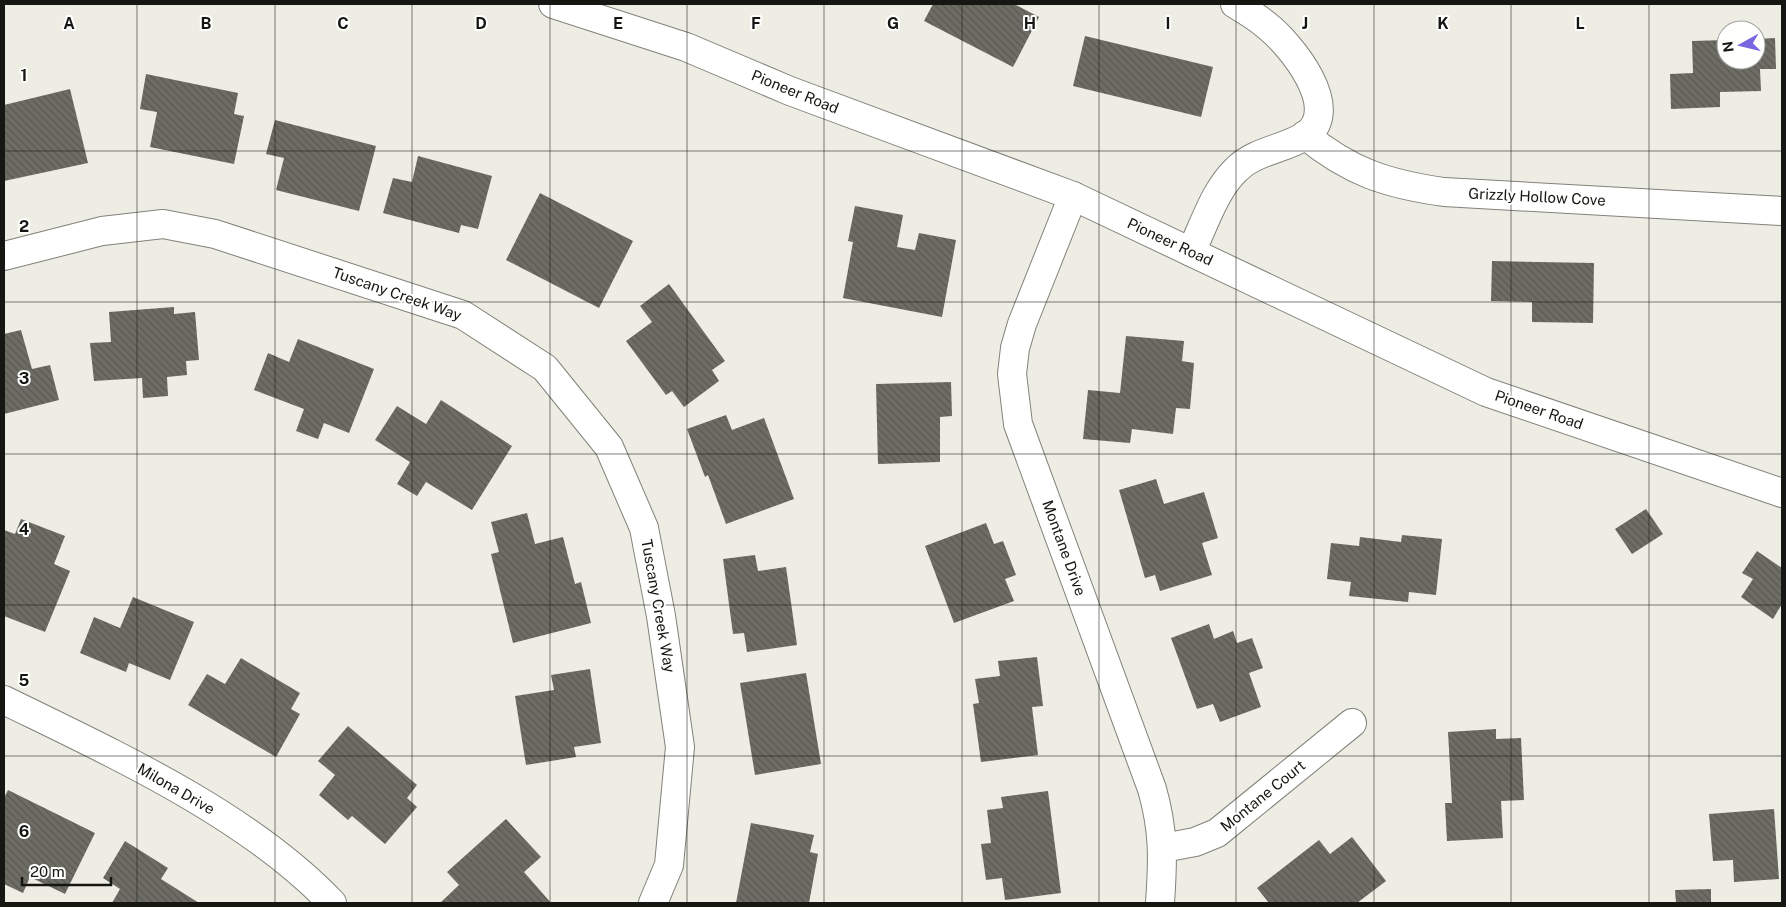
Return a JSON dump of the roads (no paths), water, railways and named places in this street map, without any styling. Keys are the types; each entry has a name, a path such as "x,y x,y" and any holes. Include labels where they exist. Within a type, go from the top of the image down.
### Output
{"street":[{"name":"Pioneer Road","path":"553,4 686,47 790,91 1073,196 1486,392 1782,493"},
{"path":"1191,252 1218,195 1237,168 1253,158 1306,136 1316,125 1318,111 1312,80 1292,51 1268,26 1235,4"},
{"name":"Grizzly Hollow Cove","path":"1306,136 1331,157 1360,171 1414,188 1444,192 1782,211"},
{"name":"Montane Drive","path":"1073,196 1022,324 1014,357 1013,399 1018,424 1152,789 1160,818 1163,848 1160,903"},
{"name":"Tuscany Creek Way","path":"4,256 102,230 163,224 215,234 463,315 545,368 609,447 644,528 661,616 680,747 669,865 653,903"},
{"name":"Milona Drive","path":"4,700 127,761 212,809 306,876 332,903"},
{"name":"Montane Court","path":"1163,848 1195,842 1217,833 1352,723"}]}
